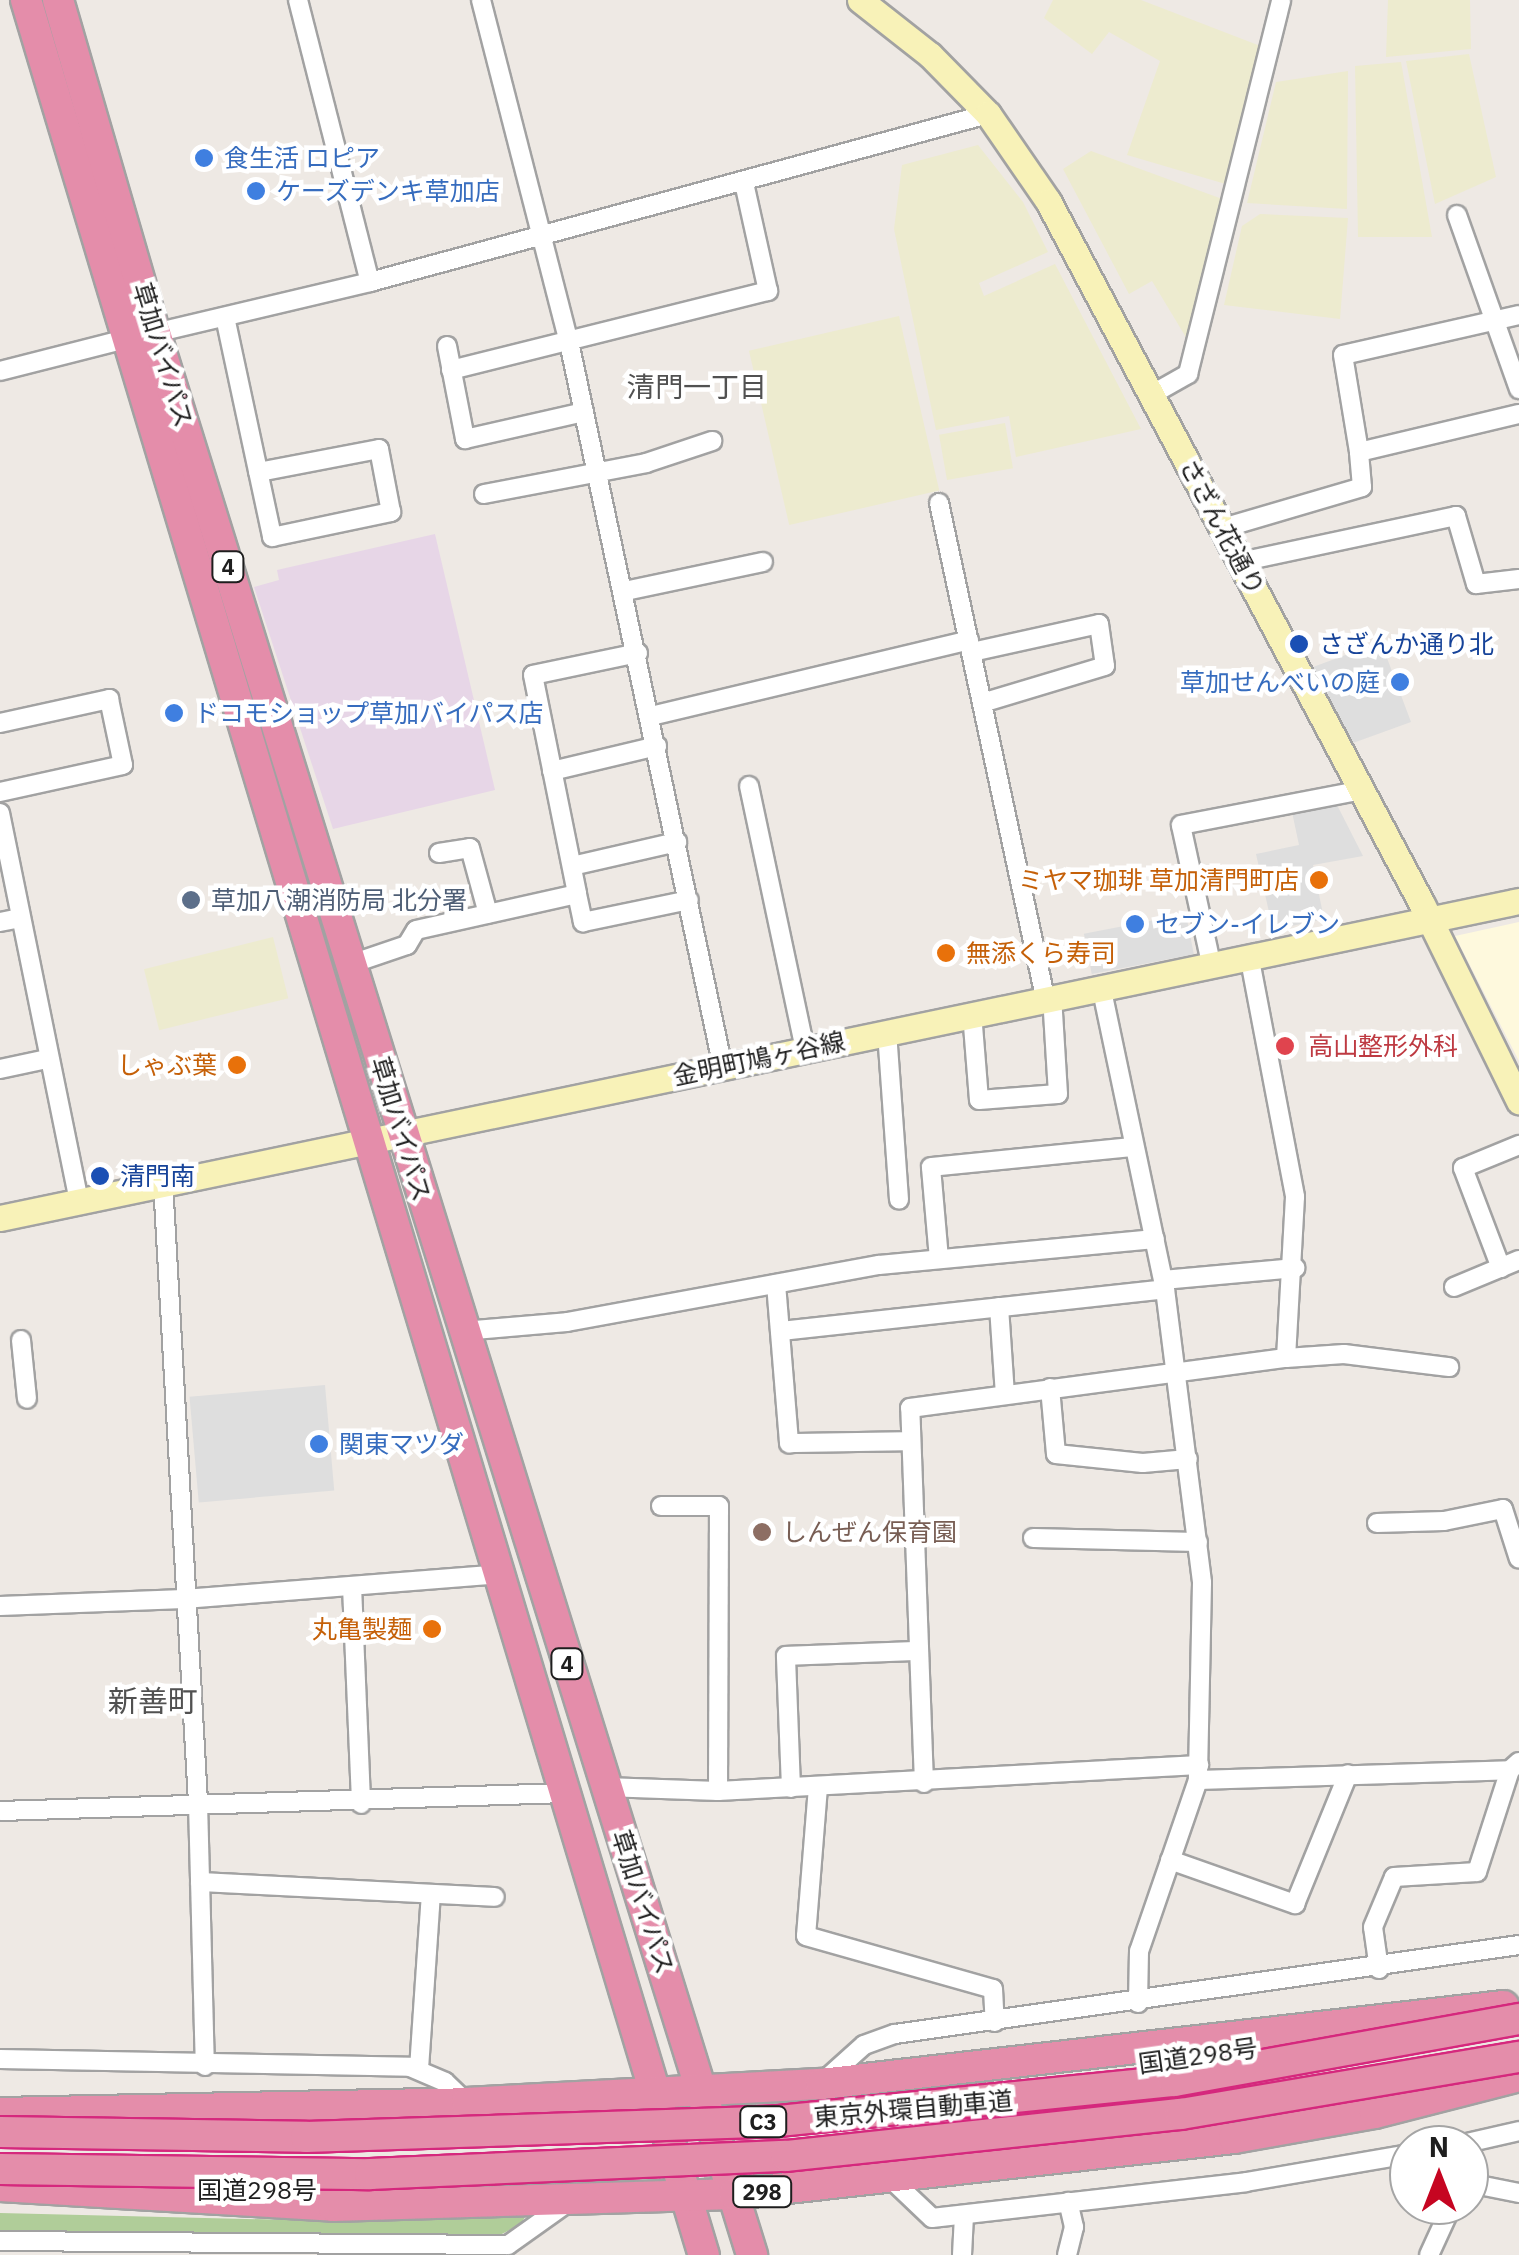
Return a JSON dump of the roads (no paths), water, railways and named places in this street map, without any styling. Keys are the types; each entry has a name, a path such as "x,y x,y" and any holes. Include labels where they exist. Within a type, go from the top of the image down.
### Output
{"highway":[{"name":"草加バイパス","path":"26,0 351,964 604,1787 704,2090 752,2255"},
{"name":"草加バイパス","path":"58,0 142,335 371,1136 704,2255"},
{"path":"0,2114 468,2111 1024,2066 1514,2009"},
{"name":"国道298号","path":"875,2095 1236,2052 1514,2009"},
{"name":"東京外環自動車道","path":"0,2132 360,2137 778,2121 1174,2080 1514,2009"},
{"name":"東京外環自動車道","path":"0,2168 370,2174 786,2156 1180,2114 1518,2070"},
{"name":"298","path":"0,2185 333,2206 734,2194 892,2172 1234,2138 1374,2113 1518,2070"},
{"name":"国道298号","path":"0,2185 515,2188"}],"main road":[{"name":"さざん花通り","path":"860,0 930,54 988,114 1048,201 1362,790 1519,1101"},
{"name":"金明町鳩ヶ谷線","path":"0,1218 371,1136 724,1068 1049,996 1519,900"}],"street":[{"path":"298,0 370,282"},
{"path":"481,0 545,236 638,653 724,1068"},
{"path":"1151,395 1188,374 1281,0"},
{"path":"0,370 370,282 988,114"},
{"path":"451,370 768,291 744,183"},
{"path":"1457,215 1519,389"},
{"path":"1222,528 1362,486 1343,355 1519,315"},
{"path":"224,316 272,537 391,512 378,450 258,472"},
{"path":"447,346 465,439 584,412"},
{"path":"1359,452 1519,414"},
{"path":"484,494 597,472 712,441"},
{"path":"939,502 1049,996 1058,1094 979,1100 972,1013"},
{"path":"1240,562 1456,516 1476,584 1519,579"},
{"path":"624,591 763,562"},
{"path":"651,716 970,646 1100,624 1106,666 982,703"},
{"path":"638,653 532,675 583,922 689,900"},
{"path":"0,722 108,698 124,764 0,792"},
{"path":"552,771 657,746"},
{"path":"750,786 806,1050"},
{"path":"1211,963 1180,825 1362,790"},
{"path":"0,813 4,852 78,1201"},
{"path":"572,866 677,842"},
{"path":"439,853 470,848 488,914"},
{"path":"351,964 406,944 416,930 578,894"},
{"path":"0,922 20,918"},
{"path":"1249,955 1295,1197 1295,1268 1286,1358"},
{"path":"1102,986 1164,1284 1198,1542 1198,1772 1139,1952 1138,2003"},
{"path":"887,1032 899,1200"},
{"path":"0,1069 47,1059"},
{"path":"1500,1268 1463,1168 1519,1145"},
{"path":"939,1258 930,1167 1133,1147"},
{"path":"163,1182 198,1803 206,2066"},
{"path":"463,1331 567,1322 939,1258 1154,1239"},
{"path":"1454,1287 1519,1260"},
{"path":"780,1331 1295,1268"},
{"path":"776,1284 789,1443 911,1441"},
{"path":"999,1307 1004,1395"},
{"path":"21,1340 27,1400"},
{"path":"924,1783 910,1408 1286,1358 1344,1354 1450,1367"},
{"path":"1050,1388 1056,1454 1143,1463 1188,1459"},
{"path":"661,1506 719,1506 718,1791"},
{"path":"1378,1523 1444,1521 1502,1509 1519,1558"},
{"path":"1033,1538 1198,1542"},
{"path":"0,1606 184,1599 504,1574"},
{"path":"352,1586 361,1804"},
{"path":"791,1788 786,1656 919,1651"},
{"path":"604,1787 718,1791 1198,1772 1348,1774 1515,1766 1477,1872 1394,1877 1373,1927 1380,1969"},
{"path":"1170,1860 1296,1904 1348,1774"},
{"path":"818,1787 806,1936 993,1988 995,2022"},
{"path":"0,1810 198,1803 361,1804 565,1793"},
{"path":"200,1882 495,1897"},
{"path":"419,2070 431,1894"},
{"path":"821,2084 864,2045 895,2034 1380,1969 1519,1945"},
{"path":"0,2060 419,2070 445,2082 468,2111"},
{"path":"1489,2138 1519,2132"},
{"path":"892,2172 932,2218 1389,2157"},
{"path":"1489,2186 1519,2193"},
{"path":"0,2241 21,2248 219,2251 508,2245 570,2201"},
{"path":"1068,2202 1074,2227 1068,2255"},
{"path":"962,2255 964,2215"},
{"path":"1429,2255 1443,2225"}],"tunnel":[{"path":"681,2110 875,2095"},
{"path":"659,2182 818,2171"}],"place":[{"name":"食生活 ロピア","path":"204,158"},
{"name":"ケーズデンキ草加店","path":"256,191"},
{"name":"さざんか通り北","path":"1299,644"},
{"name":"草加せんべいの庭","path":"1400,682"},
{"name":"ドコモショップ草加バイパス店","path":"174,713"},
{"name":"ミヤマ珈琲 草加清門町店","path":"1319,880"},
{"name":"草加八潮消防局 北分署","path":"191,900"},
{"name":"セブン-イレブン","path":"1135,924"},
{"name":"無添くら寿司","path":"946,953"},
{"name":"高山整形外科","path":"1285,1046"},
{"name":"しゃぶ葉","path":"237,1065"},
{"name":"清門南","path":"100,1176"},
{"name":"関東マツダ","path":"319,1444"},
{"name":"しんぜん保育園","path":"762,1532"},
{"name":"丸亀製麺","path":"432,1629"}],"district":[{"name":"清門一丁目","path":"697,387"},
{"name":"新善町","path":"153,1701"}]}
